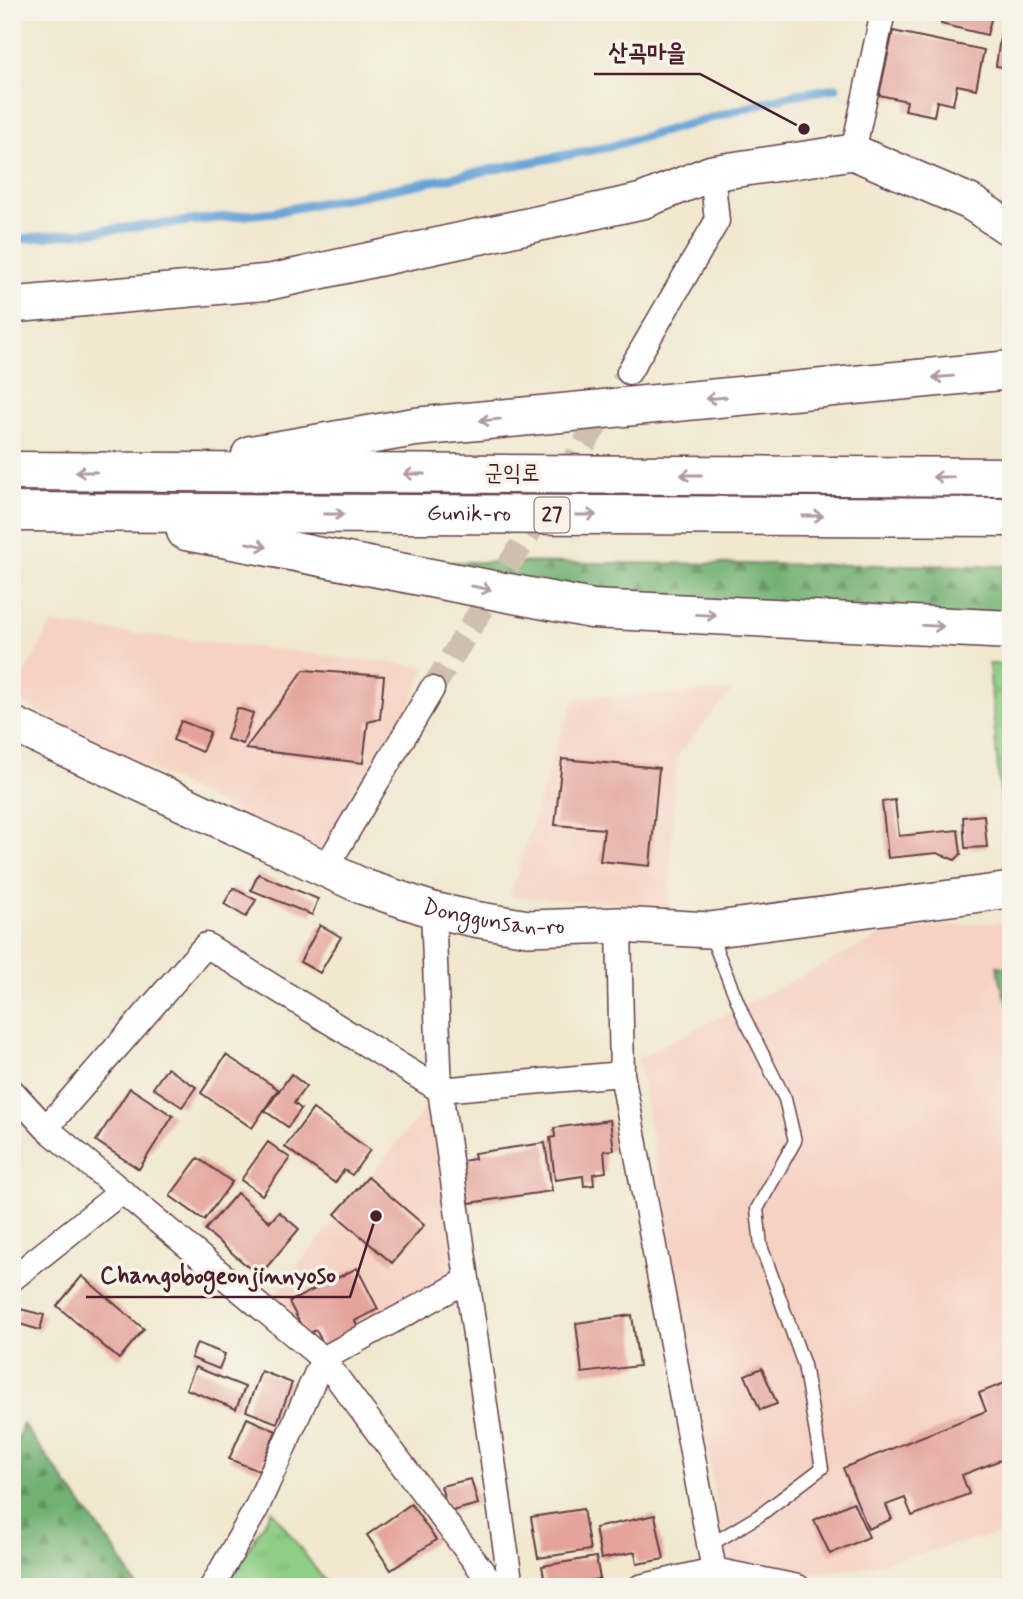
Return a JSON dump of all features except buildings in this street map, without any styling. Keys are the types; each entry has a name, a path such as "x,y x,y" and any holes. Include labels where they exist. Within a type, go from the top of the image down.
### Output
{"highway":[{"path":"155,472 415,427 1011,370"},
{"name":"군익로","path":"12,471 1011,477"},
{"name":"Gunik-ro","path":"12,512 1011,517"},
{"path":"94,513 592,609 1011,630"}],"street":[{"path":"853,152 883,12"},
{"path":"12,304 270,282 642,201 712,173 853,152 970,202 1011,229"},
{"path":"629,372 717,221 712,173"},
{"path":"325,869 432,689"},
{"name":"Donggunsan-ro","path":"12,724 325,869 433,910 528,928 619,925 709,930 1011,890"},
{"path":"433,910 440,1090 511,1587"},
{"path":"619,925 622,1074 716,1578"},
{"path":"46,1128 206,945 440,1090 622,1074"},
{"path":"12,1091 46,1128 323,1359 494,1587"},
{"path":"12,1279 121,1192"},
{"path":"212,1587 256,1509 323,1359 466,1280"},
{"path":"640,1587 716,1578 798,1587"}],"lane":[{"path":"709,930 743,1015 785,1099 796,1141 757,1209 761,1246 804,1365 822,1468 760,1515 709,1545"}],"shaded area":[{"path":"51,624 426,667 342,867 12,698"},
{"path":"732,691 676,757 669,907 510,896 557,744 575,698"},
{"path":"1011,921 1011,1531 865,1567 804,1575 726,1561 638,1058 891,931"},
{"path":"430,1102 456,1272 322,1353 272,1298"}],"green space":[{"path":"330,561 1011,566 1011,625 865,620"},
{"path":"989,664 1011,664 1011,875 1007,875"},
{"path":"997,966 1011,968 1011,1007 1004,996"},
{"path":"23,1424 118,1554 137,1587 12,1587 12,1455"},
{"path":"272,1510 329,1587 225,1587"}],"waterway":[{"path":"12,240 274,212 608,147 792,95 836,88"}],"tunnel":[{"path":"432,689 629,372"}],"place":[{"name":"산곡마을","path":"804,129"},
{"name":"Changobogeonjinnyoso","path":"376,1216"}]}
